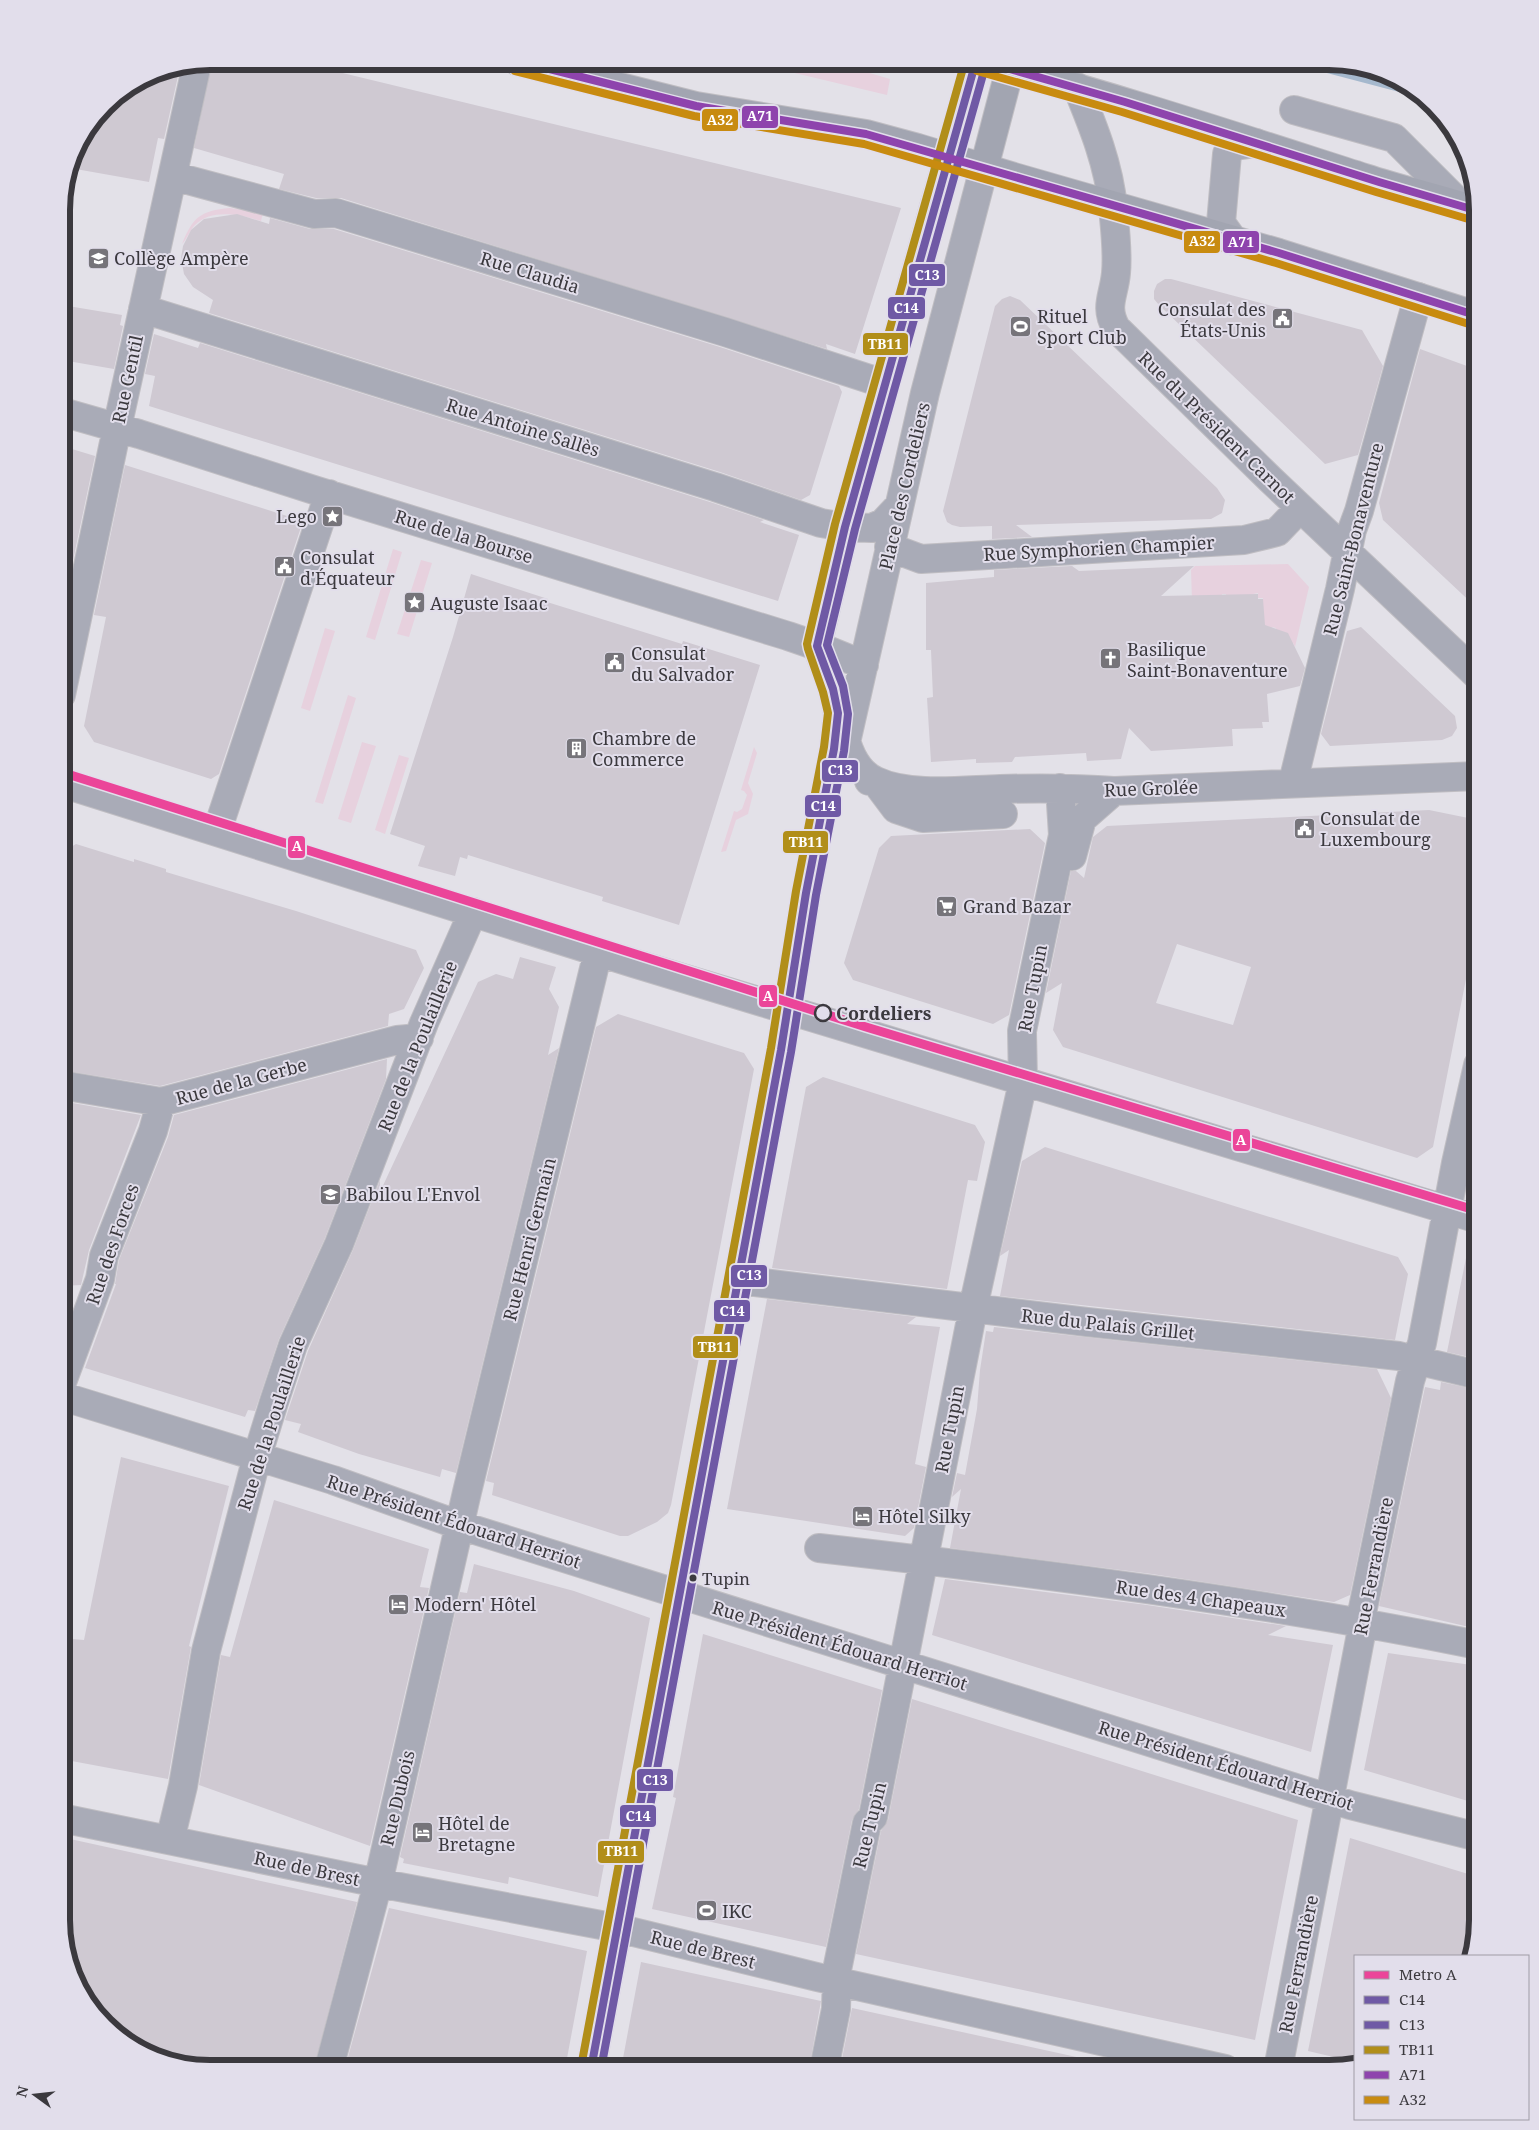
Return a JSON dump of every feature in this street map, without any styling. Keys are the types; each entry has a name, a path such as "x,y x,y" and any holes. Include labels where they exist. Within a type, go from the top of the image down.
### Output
{"main road":[{"path":"553,70 696,106 866,134 1279,253 1469,313"},
{"path":"984,168 1010,70"},
{"path":"1026,70 1367,179 1469,209"}],"street":[{"path":"818,646 845,527 974,70"},
{"name":"Rue Gentil","path":"70,616 117,428 196,71"},
{"name":"Rue du Président Carnot","path":"1077,87 1100,144 1113,206 1116,273 1110,317 1116,328 1300,508 1469,668"},
{"path":"1294,110 1394,138 1469,208"},
{"path":"1234,241 1221,223 1227,154 1235,146 1256,143"},
{"name":"Place des Cordeliers","path":"824,803 846,742 925,392 984,168"},
{"name":"Rue Claudia","path":"173,176 314,214 336,213 726,332 885,384"},
{"name":"Rue Saint-Bonaventure","path":"1293,782 1305,740 1352,530 1359,511 1418,297"},
{"name":"Rue Antoine Sallès","path":"142,309 698,481 821,522 845,527 872,528 883,523 898,507"},
{"name":"Rue de la Bourse","path":"70,414 174,444 818,646 864,665"},
{"path":"174,444 177,464 269,493"},
{"path":"217,831 330,494"},
{"name":"Rue Symphorien Champier","path":"889,547 921,559 1244,540 1277,532 1300,508"},
{"path":"577,589 669,618 682,619 700,610"},
{"name":"Place des Cordeliers","path":"592,2060 788,1009 806,893 824,803 838,713 818,646"},
{"name":"Rue Grolée","path":"838,713 846,742 857,765 875,781 915,792 1060,788 1114,791 1293,782 1469,776"},
{"path":"824,803 839,786 852,780 875,781 896,809 923,818 1003,814"},
{"path":"70,785 598,952 1469,1216"},
{"name":"Rue Tupin","path":"826,2060 833,2025 838,1982 837,1970 867,1823 884,1820 902,1664 973,1308 1023,1082 1022,1031 1063,835 1060,788"},
{"path":"1061,904 1082,819 1114,791"},
{"name":"Rue de la Poulaillerie","path":"170,1840 183,1786 206,1651 257,1457 293,1345 339,1244 419,1038 473,912"},
{"name":"Rue Henri Germain","path":"459,1525 598,952"},
{"name":"Rue de la Gerbe","path":"70,1086 161,1102 397,1040 419,1038"},
{"name":"Rue des Forces","path":"70,1361 100,1279 104,1256 153,1131 161,1102"},
{"name":"Rue Ferrandière","path":"1280,2060 1330,1798 1367,1589 1416,1360 1422,1342 1469,1107"},
{"name":"Rue du Palais Grillet","path":"738,1280 1399,1356 1469,1372"},
{"name":"Rue Président Édouard Herriot","path":"70,1399 333,1480 459,1525 1330,1798 1469,1835"},
{"name":"Rue Dubois","path":"331,2060 378,1883 459,1525"},
{"name":"Rue des 4 Chapeaux","path":"819,1548 924,1560 1362,1622 1469,1643"},
{"name":"Rue de Brest","path":"70,1820 378,1883 617,1928 838,1982 1185,2060"}],"shaded area":[{"path":"782,70 859,70 890,79 887,95"},
{"path":"230,208 263,213 261,221 227,214 210,216 195,225 182,244 190,227 199,217 211,211"},
{"path":"393,549 402,552 375,640 366,637"},
{"path":"421,560 432,563 409,637 397,634"},
{"path":"1288,564 1309,587 1295,647 1293,643 1288,645 1275,633 1276,628 1272,627 1270,632 1260,632 1263,598 1258,598 1258,593 1253,594 1253,598 1227,600 1226,594 1222,594 1222,600 1192,601 1191,570 1195,566"},
{"path":"325,628 335,631 310,711 301,708"},
{"path":"348,695 356,698 323,804 315,802"},
{"path":"362,742 376,746 351,823 338,819"},
{"path":"754,747 757,753 748,783 753,794 748,814 736,820 726,851 721,852 734,811 737,812 742,809 747,795 741,790"},
{"path":"399,755 409,758 385,834 375,830"}],"water":[{"path":"1315,70 1338,70 1374,77 1391,84 1407,94 1427,111 1403,93"}],"building":[{"path":"210,70 330,70 901,208 855,354 826,344 827,349 341,198 316,198 279,189 284,174 194,148"},
{"path":"178,74 164,139 158,138 149,182 76,169 84,148 111,111 140,89 165,77"},
{"path":"237,214 269,224 270,218 310,229 334,229 720,347 839,386 842,392 810,495 801,500 720,472 209,313 213,300 193,287 184,274 181,258 183,246 191,230 204,219"},
{"path":"1165,279 1171,279 1362,330 1383,366 1358,455 1325,464 1159,305 1154,299 1154,291 1157,284"},
{"path":"1010,296 1020,300 1217,488 1225,500 1222,513 1211,519 1016,525 1032,537 992,539 992,526 960,527 947,522 943,511 995,306 1002,299"},
{"path":"70,306 122,315 120,325 123,326 114,369 70,361"},
{"path":"154,334 198,348 200,343 764,520 760,522 799,535 778,601 149,406 155,376 145,374"},
{"path":"1420,349 1469,367 1469,601 1383,520 1379,503"},
{"path":"70,448 95,456 70,575"},
{"path":"125,465 303,521 219,774 211,779 94,742 84,726 106,617 94,615"},
{"name":"Basilique Saint-Bonaventure","path":"1072,566 1079,571 1194,566 1161,596 1258,594 1258,599 1263,599 1265,625 1288,633 1305,668 1300,686 1267,694 1269,722 1262,722 1263,728 1232,729 1233,746 1151,751 1129,728 1121,759 1087,761 1086,753 1015,757 1012,762 976,763 976,759 931,762 927,698 933,697 931,650 926,650 926,583 994,577 994,570"},
{"name":"Chambre de Commerce","path":"471,574 548,599 547,602 682,644 683,641 760,665 679,925 602,901 603,897 468,855 467,859 460,857 455,876 418,866 425,846 390,834 453,637"},
{"path":"1361,627 1455,716 1457,728 1452,736 1442,740 1330,746 1321,734 1347,631"},
{"path":"1429,810 1469,818 1469,964 1433,1147 1417,1158 1063,1047 1053,1030 1062,983 1046,993 1071,871 1076,871 1084,878 1093,837 1107,826","holes":["1177,944 1251,967 1233,1025 1156,1003"]},
{"name":"Grand Bazar","path":"1030,829 1045,843 1009,1015 993,1024 853,980 844,963 879,848 891,836"},
{"path":"76,844 134,862 134,859 166,869 166,872 416,950 424,968 404,1009 389,1014 388,1026 160,1086 70,1071 70,848"},
{"path":"520,957 556,967 549,989 559,1007 548,1055 559,1048 456,1473 442,1469 440,1477 359,1454 298,1432 301,1424 285,1420 308,1351 353,1250 380,1180 380,1192 478,982 496,974 513,979"},
{"path":"618,1014 744,1053 754,1069 671,1505 668,1513 657,1522 628,1536 620,1536 492,1495 494,1483 486,1481 596,1027"},
{"path":"387,1059 386,1079 325,1238 279,1339 255,1411 248,1410 245,1417 85,1368 116,1284 119,1260 168,1137 174,1115"},
{"path":"823,1077 975,1125 985,1142 977,1181 968,1180 947,1289 772,1268 806,1087"},
{"path":"70,1103 141,1115 89,1250 81,1285 70,1286"},
{"path":"1045,1147 1398,1257 1408,1274 1395,1340 1000,1296 1009,1250 1000,1256 1022,1161"},
{"path":"1466,1258 1469,1258 1469,1357 1447,1352"},
{"path":"767,1299 916,1317 907,1324 940,1327 915,1464 926,1467 914,1528 905,1536 727,1509"},
{"path":"994,1327 1377,1369 1391,1398 1350,1595 1334,1602 1152,1574 950,1548 961,1489 952,1497 957,1473 965,1475 977,1409 986,1331 993,1332"},
{"path":"1441,1382 1469,1388 1469,1627 1379,1606 1425,1387 1440,1390"},
{"path":"121,1457 229,1486 189,1646 191,1647 168,1779 70,1761 70,1639 84,1640"},
{"path":"274,1500 429,1549 420,1587 429,1588 370,1846 199,1785 221,1655 230,1657"},
{"path":"474,1564 574,1591 650,1618 598,1897 509,1877 508,1884 403,1863 404,1859 400,1857 460,1592 467,1593"},
{"path":"945,1579 1147,1605 1286,1626 1268,1635 1333,1645 1311,1752 932,1635"},
{"path":"703,1634 882,1690 859,1809 852,1820 826,1947 652,1909 676,1798 673,1797"},
{"path":"1388,1653 1469,1665 1469,1801 1364,1770"},
{"path":"912,1699 1298,1820 1255,2040 856,1954 881,1831 888,1820"},
{"path":"1350,1838 1469,1874 1468,1938 1464,1955 1354,1955 1354,2057 1343,2059 1308,2051"},
{"path":"70,1839 357,1902 316,2060 201,2060 183,2057 165,2053 148,2046 132,2036 105,2012 89,1990 81,1974 71,1938"},
{"path":"389,1908 587,1951 567,2060 347,2060"},
{"path":"641,1962 821,2001 811,2060 623,2060"},
{"path":"852,2008 1081,2058 1081,2060 842,2060"}],"metro line":[{"name":"A","path":"70,775 866,1027 1469,1208"}],"transit line":[{"name":"A71","path":"554,70 696,106 866,134 1279,253 1469,313"},
{"name":"TB11","path":"582,2060 771,1048 796,891 824,747 828,713 807,644 835,524 962,70"},
{"name":"C14","path":"593,2060 781,1050 806,893 834,749 838,713 833,689 817,646 845,527 973,70"},
{"name":"C13","path":"603,2060 791,1052 816,895 844,751 848,714 843,686 827,645 855,529 984,70"},
{"name":"A71","path":"1013,70 1125,102 1469,208"},
{"name":"A32","path":"515,71 694,116 864,144 1276,263 1469,324"},
{"name":"A32","path":"977,71 1122,112 1469,219"}],"place":[{"name":"Collège Ampère","path":"98,258"},
{"name":"Consulat des États-Unis","path":"1282,319"},
{"name":"Rituel Sport Club","path":"1021,326"},
{"name":"Lego","path":"333,516"},
{"name":"Consulat d'Équateur","path":"284,567"},
{"name":"Auguste Isaac","path":"414,603"},
{"name":"Basilique Saint-Bonaventure","path":"1111,659"},
{"name":"Consulat du Salvador","path":"615,663"},
{"name":"Chambre de Commerce","path":"576,748"},
{"name":"Consulat de Luxembourg","path":"1304,828"},
{"name":"Grand Bazar","path":"947,906"},
{"name":"Cordeliers","path":"823,1013"},
{"name":"Babilou L'Envol","path":"330,1194"},
{"name":"Hôtel Silky","path":"862,1516"},
{"name":"Tupin","path":"693,1578"},
{"name":"Modern' Hôtel","path":"398,1604"},
{"name":"Hôtel de Bretagne","path":"422,1833"},
{"name":"IKC","path":"706,1911"}]}
